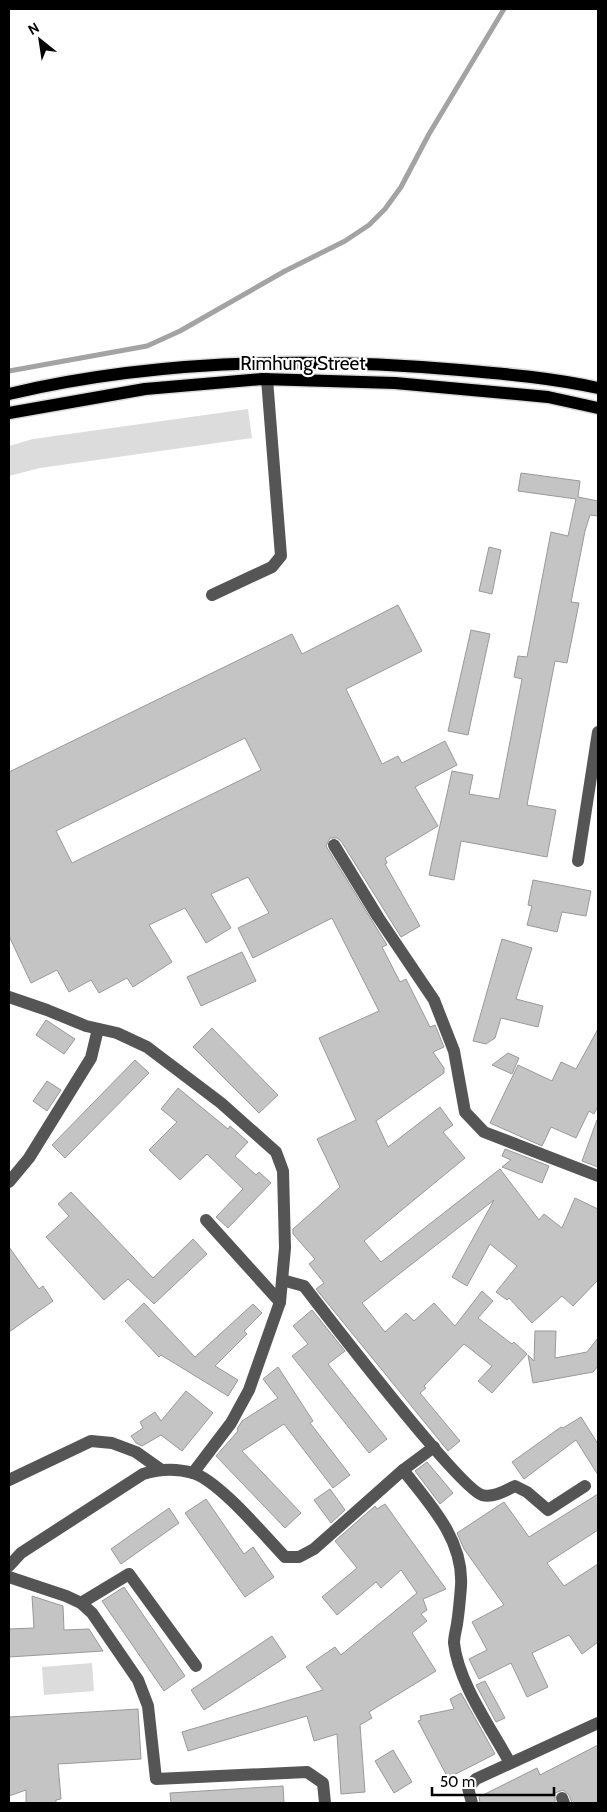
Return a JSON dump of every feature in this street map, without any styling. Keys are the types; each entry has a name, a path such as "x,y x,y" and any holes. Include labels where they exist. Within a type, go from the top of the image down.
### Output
{"main road":[{"name":"Rimhung Street","path":"9,394 141,372 261,364 393,364 554,378 598,388"},
{"name":"Rimhung Street","path":"9,413 145,389 267,379 394,383 548,397 598,408"}],"street":[{"path":"212,595 272,567 281,556 267,379"},
{"path":"578,861 598,732"},
{"path":"334,845 378,917 434,1000 454,1051 465,1112 484,1132 598,1176"},
{"path":"9,997 98,1029 117,1033 147,1047 221,1103 276,1152 283,1171 285,1248 280,1302 249,1390 231,1423 193,1473"},
{"path":"9,1182 29,1158 91,1058 98,1029"},
{"path":"206,1220 280,1302"},
{"path":"282,1280 304,1286 434,1447 469,1486 482,1495 499,1494 515,1486 527,1492 548,1510 585,1486"},
{"path":"9,1480 91,1441 112,1443 136,1452 160,1469"},
{"path":"9,1566 21,1553 143,1474 160,1469 193,1473 214,1485 285,1557 299,1557 314,1549 403,1470 434,1447"},
{"path":"403,1470 443,1525 460,1559 461,1584 454,1641 459,1662 474,1698 510,1763"},
{"path":"81,1603 129,1574 196,1666"},
{"path":"9,1577 66,1596 81,1603 92,1613 138,1680 148,1706 156,1778 307,1772 322,1783 325,1803"},
{"path":"472,1803 468,1788 476,1779 598,1723"}],"shaded area":[{"path":"248,409 252,438 40,468 9,476 9,446 33,439"},
{"path":"92,1663 94,1691 44,1695 42,1667"}],"building":[{"path":"521,473 580,481 578,497 598,501 598,516 590,515 585,531 571,602 579,603 567,663 555,661 527,805 556,810 547,857 461,841 454,880 429,875 452,771 473,775 469,794 499,799 522,679 514,677 518,656 527,657 551,532 568,536 576,499 518,491"},
{"path":"489,547 501,550 492,594 479,591"},
{"path":"398,605 422,651 346,689 382,764 398,756 402,763 445,741 457,765 415,787 438,826 385,858 387,863 385,864 420,926 401,937 341,841 337,838 330,838 326,846 387,945 382,947 400,982 406,979 430,1027 435,1025 444,1047 433,1052 444,1068 444,1073 376,1121 388,1147 440,1107 453,1125 443,1132 465,1158 364,1241 381,1262 500,1169 539,1220 544,1214 562,1228 575,1198 598,1209 598,1280 573,1306 562,1296 532,1323 509,1298 507,1300 496,1292 517,1266 490,1244 467,1286 452,1277 494,1200 362,1303 385,1332 406,1313 414,1321 434,1303 455,1326 482,1291 493,1301 478,1318 512,1344 514,1342 527,1354 492,1393 478,1381 492,1366 464,1344 424,1386 426,1388 420,1393 460,1441 448,1451 316,1289 324,1283 309,1264 315,1259 293,1234 293,1229 340,1187 317,1139 356,1120 319,1038 379,1011 332,918 253,958 238,928 269,913 248,877 211,894 231,928 206,943 185,908 149,925 172,962 133,987 127,978 99,993 91,980 69,992 57,970 31,983 9,936 9,772 292,634 302,654","holes":["245,738 261,770 72,863 56,831"]},
{"path":"471,630 490,634 468,735 448,731"},
{"path":"533,880 591,891 586,916 562,912 557,932 527,925 532,906 528,905"},
{"path":"502,939 532,948 516,999 543,1006 538,1027 501,1018 495,1038 486,1044 473,1041"},
{"path":"242,952 256,981 201,1006 187,977"},
{"path":"46,1020 75,1039 64,1054 36,1035"},
{"path":"212,1028 278,1095 259,1113 193,1047"},
{"path":"598,1029 598,1106 594,1114 589,1111 576,1138 551,1127 542,1146 490,1123 518,1065 552,1081 561,1062 576,1069"},
{"path":"508,1053 519,1058 512,1074 492,1065"},
{"path":"135,1060 149,1073 65,1158 52,1145"},
{"path":"47,1081 61,1090 47,1111 33,1101"},
{"path":"178,1088 228,1129 230,1126 248,1142 235,1156 256,1175 259,1172 271,1183 228,1228 216,1217 243,1189 207,1154 180,1180 149,1150 177,1122 161,1109"},
{"path":"598,1121 598,1167 582,1161"},
{"path":"505,1149 549,1166 542,1183 502,1167 511,1160 502,1156"},
{"path":"71,1192 153,1278 193,1239 207,1254 154,1304 128,1279 104,1300 46,1237 69,1216 58,1204"},
{"path":"9,1247 39,1289 43,1286 53,1301 9,1332"},
{"path":"144,1303 195,1357 253,1304 262,1313 244,1331 247,1334 215,1366 238,1380 228,1396 161,1355 159,1357 125,1321"},
{"path":"312,1310 345,1351 328,1364 387,1439 369,1453 292,1356 308,1344 293,1326"},
{"path":"535,1331 556,1331 555,1358 587,1352 598,1338 598,1366 593,1372 533,1383 528,1355 534,1361"},
{"path":"278,1367 313,1421 310,1423 350,1475 333,1488 284,1424 242,1451 301,1513 285,1528 216,1456 238,1431 237,1429 242,1421 278,1398 263,1379"},
{"path":"186,1391 213,1413 182,1451 161,1435 142,1446 136,1443 131,1436 143,1428 140,1422 155,1412 161,1421"},
{"path":"581,1417 598,1444 598,1475 576,1440 524,1479 512,1462 561,1427 563,1428"},
{"path":"427,1462 453,1493 440,1504 415,1471"},
{"path":"330,1489 345,1510 331,1523 314,1500"},
{"path":"598,1494 598,1530 547,1563 564,1586 598,1564 598,1642 582,1654 569,1635 532,1653 548,1687 527,1697 511,1663 479,1679 469,1659 487,1650 472,1622 504,1605 464,1549 457,1533 504,1502 529,1537"},
{"path":"206,1499 244,1554 253,1547 274,1577 245,1597 185,1513"},
{"path":"385,1504 446,1589 423,1599 427,1610 421,1614 427,1621 412,1633 436,1671 369,1712 372,1718 360,1725 365,1792 341,1794 337,1734 314,1741 307,1716 188,1751 182,1732 323,1690 306,1667 335,1647 341,1655 417,1593 401,1570 381,1588 376,1582 337,1615 322,1597 357,1568 335,1541 375,1506 377,1509"},
{"path":"169,1508 179,1523 121,1564 111,1549"},
{"path":"124,1587 185,1676 164,1691 102,1601"},
{"path":"32,1596 63,1606 64,1630 89,1629 103,1651 9,1657 9,1629 34,1628"},
{"path":"272,1636 286,1657 204,1710 191,1690"},
{"path":"485,1681 505,1718 496,1722 476,1685"},
{"path":"461,1693 495,1754 448,1778 418,1721 421,1720 420,1716 454,1709 450,1699"},
{"path":"138,1709 141,1759 58,1764 61,1799 56,1800 56,1803 26,1803 26,1790 9,1796 9,1717"},
{"path":"598,1745 598,1803 572,1803 569,1795 563,1790 555,1793 555,1803 480,1803 479,1797 537,1768 540,1775"},
{"path":"393,1750 412,1782 394,1793 375,1761"},
{"path":"283,1786 284,1803 171,1803 170,1793"}],"waterway":[{"path":"9,371 147,346 180,331 285,271 345,241 369,225 385,209 401,187 429,134 504,9"}]}
